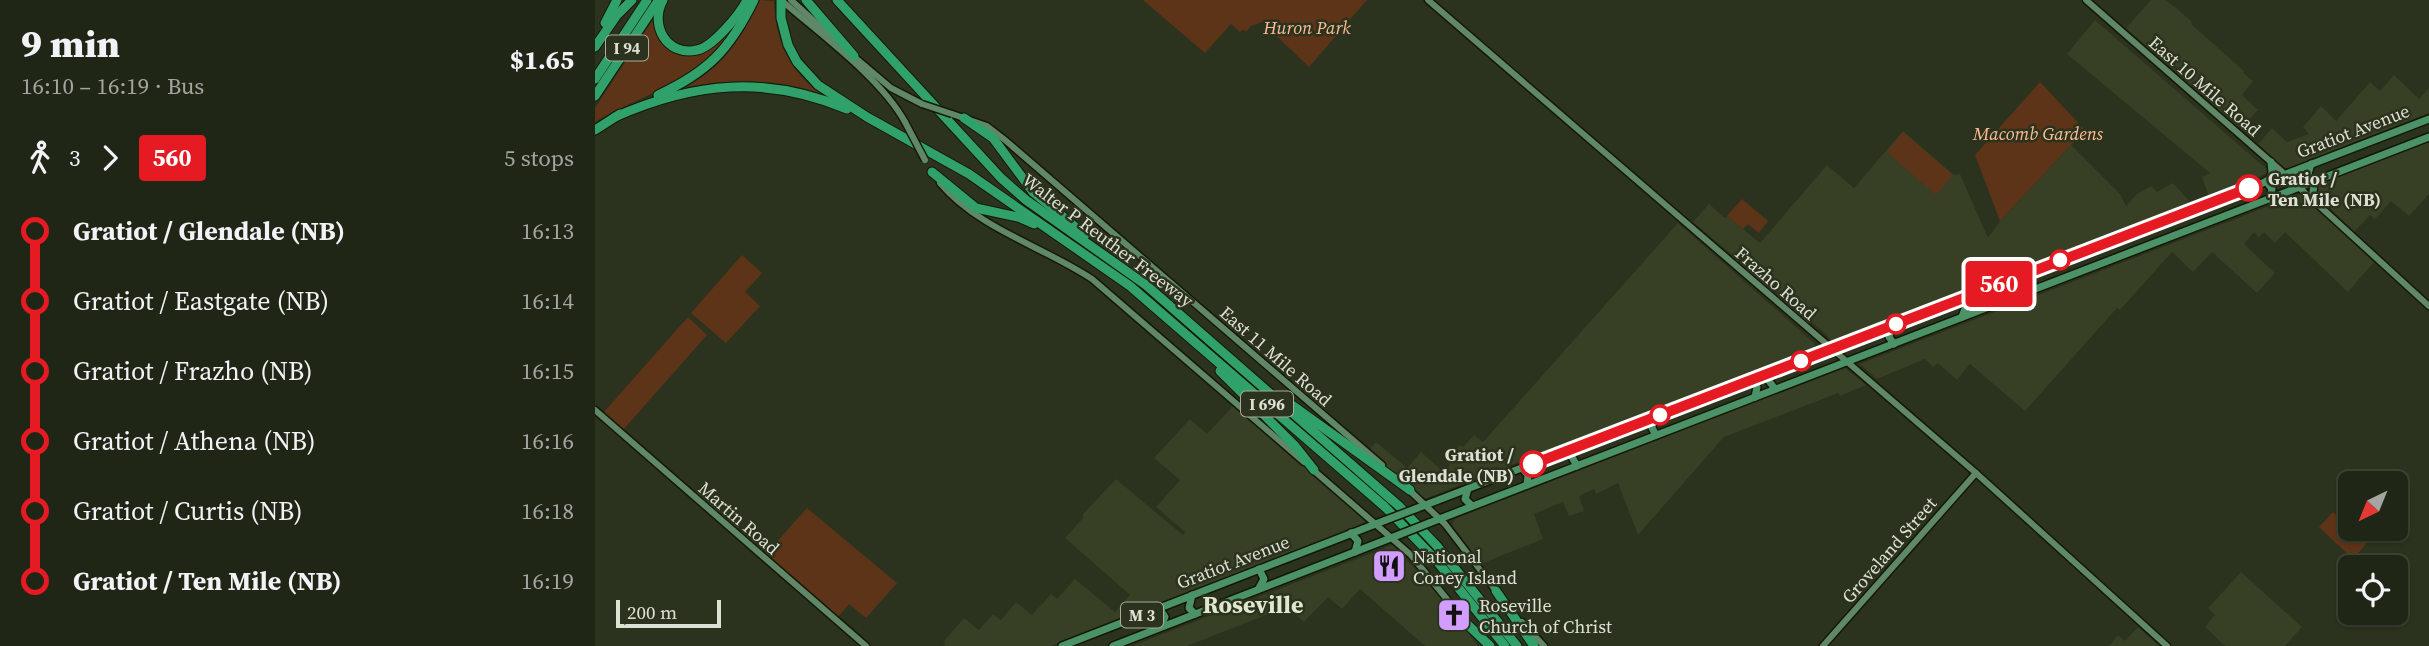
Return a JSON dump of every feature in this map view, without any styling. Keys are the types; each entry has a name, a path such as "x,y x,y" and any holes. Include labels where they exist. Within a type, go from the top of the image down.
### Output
{"highway":[{"path":"595,40 617,0"},
{"path":"595,47 611,23 632,0"},
{"name":"I 94","path":"595,79 647,0"},
{"path":"661,0 657,22 663,37 676,48 695,51 710,44 747,0"},
{"name":"I 94","path":"595,96 661,0"},
{"path":"595,130 686,81 713,62 737,33 754,0"},
{"path":"781,0 783,29 797,62 818,85 867,117"},
{"path":"806,0 854,56"},
{"path":"837,0 893,60"},
{"path":"843,0 893,60"},
{"name":"Walter P Reuther Freeway","path":"893,60 1001,178 1033,205 1154,292 1417,523 1517,646"},
{"path":"615,117 668,96 736,86 799,92 867,117"},
{"name":"Walter P Reuther Freeway","path":"867,117 969,174 1149,301 1385,506 1436,560 1505,646"},
{"path":"964,118 993,138 1033,192 1088,237 1106,256"},
{"path":"932,172 970,205 1024,219 1069,248 1097,262"},
{"path":"1149,301 1268,418 1314,470"},
{"path":"1225,354 1410,490"},
{"path":"1496,591 1534,646"},
{"path":"1465,622 1490,646"}],"main road":[{"name":"East 11 Mile Road","path":"781,0 790,3 885,83 910,99 987,126 1005,140 1410,490 1440,519 1496,591 1544,646"},
{"name":"Frazho Road","path":"1427,0 1976,473 2167,646"},
{"name":"East 10 Mile Road","path":"2086,0 2285,174 2429,306"},
{"name":"East 11 Mile Road","path":"790,3 877,85 899,110 932,172 960,205 1092,279 1377,523 1429,574 1484,646"},
{"path":"899,110 901,102 910,99"},
{"name":"Gratiot Avenue","path":"1425,505 2429,119"},
{"path":"2405,128 2401,140 2406,146"},
{"name":"Gratiot Avenue","path":"1440,519 2429,137"},
{"path":"2377,139 2382,146 2378,157"},
{"path":"2270,199 2272,189 2268,181 2272,172 2271,162"},
{"path":"2311,164 2308,174 2314,181 2316,203"},
{"path":"2201,206 2197,217 2203,225"},
{"path":"2150,226 2154,232 2151,245"},
{"path":"2071,256 2071,268 2075,274"},
{"path":"1993,286 1990,297 1995,304"},
{"path":"1961,299 1966,306 1962,317"},
{"path":"1892,325 1889,337 1894,344"},
{"path":"1876,351 1881,341 1878,331"},
{"path":"1772,372 1769,381 1775,389"},
{"path":"1752,380 1757,387 1755,397"},
{"name":"Martin Road","path":"595,410 866,646"},
{"path":"1653,418 1652,428 1656,435"},
{"path":"1622,448 1628,438 1626,428"},
{"path":"1574,448 1572,457 1577,466"},
{"path":"1522,468 1528,475 1527,485"},
{"name":"Groveland Street","path":"1823,646 1976,473"},
{"path":"1468,489 1465,499 1472,506"},
{"name":"M 3","path":"1377,523 1425,505"},
{"name":"M 3","path":"1393,538 1440,519"},
{"name":"Gratiot Avenue","path":"1062,646 1377,523"},
{"path":"1351,533 1358,541 1355,553"},
{"name":"Gratiot Avenue","path":"1113,646 1393,538"},
{"path":"1288,558 1284,569 1291,577"},
{"path":"1259,569 1264,579 1259,589"},
{"path":"1192,595 1189,605 1195,614"},
{"path":"1159,608 1165,617 1159,628"}],"shaded area":[{"path":"2151,0 2165,0 2175,7 2253,81 2242,95 2258,110 2240,129 2126,28"},
{"path":"2095,20 2270,172 2209,196 2202,177 2210,173 2067,54"},
{"path":"2394,75 2419,99 2429,88 2429,113 2289,168 2283,168 2258,144 2272,128 2287,142 2309,134 2303,127 2321,106 2336,121 2370,82 2380,91"},
{"path":"1903,131 1954,175 1960,174 1988,238 2000,221 2071,145 2120,194 2126,206 2137,194 2151,186 2157,192 2173,183 2190,202 1831,341 1693,222 1709,204 1760,243 1827,165 1854,188"},
{"path":"2429,142 2429,194 2409,216 2391,201 2375,219 2370,215 2354,232 2315,193 2317,185"},
{"path":"2300,194 2374,262 2348,292 2285,232 2275,243 2264,232 2259,237 2254,232 2244,244 2275,273 2257,293 2212,252 2193,272 2172,252 2120,310 2117,308 2025,411 1970,364 1957,380 1938,363 1933,367 1925,359 1877,379 1860,364"},
{"path":"1678,223 1814,343 1816,348 1427,498 1368,451 1376,442 1407,468 1421,452 1444,472 1450,465 1446,462 1460,445 1463,447 1474,435 1483,442"},
{"path":"1844,367 1866,385 1840,396 1838,393 1724,437 1638,535 1618,483 1596,494 1594,489 1579,496 1584,511 1569,516 1563,502 1534,514 1543,539 1481,564 1452,525 1455,519 1511,496"},
{"path":"1234,405 1364,518 1365,522 1353,529 1051,646 944,646 943,642 964,618 979,630 993,614 1001,620 1016,602 1032,615 1051,594 1057,599 1075,579 1115,612 1130,595 1065,538 1116,479 1183,535 1185,532 1156,507 1180,480 1154,458 1190,419 1207,434"},
{"path":"1393,545 1446,603 1478,646 1425,646 1360,589 1342,609 1328,597 1304,622 1287,607 1187,646 1132,646"},
{"path":"2241,572 2302,627 2285,646 2225,646 2205,627 2215,615 2208,608"},
{"path":"2138,627 2159,646 2109,646 2118,635 2125,641"}],"green space":[{"path":"760,0 774,1 777,29 786,54 800,75 821,94 788,85 754,82 720,82 686,87 700,79 731,50"},
{"name":"Huron Park","path":"1143,0 1367,0 1309,67 1262,22 1251,26 1246,32 1243,29 1240,32 1231,24 1205,53"},
{"path":"654,18 659,37 665,45 681,55 690,56 699,55 714,47 741,18 716,51 694,71 595,122 595,108"},
{"name":"Macomb Gardens","path":"2040,82 2085,130 2000,221 1975,155"},
{"path":"1903,132 1953,175 1936,195 1887,152"},
{"path":"1742,199 1768,221 1759,233 1748,224 1743,229 1727,216"},
{"path":"742,255 762,273 745,292 760,306 726,343 691,313"},
{"path":"688,317 707,335 623,430 603,413"},
{"path":"807,508 897,583 866,618 849,604 837,618 764,556"},
{"path":"2333,512 2338,517 2338,541 2367,543 2356,555 2349,555 2319,527"}],"bus line":[{"name":"560","path":"1533,464 2249,188"}],"place":[{"name":"Gratiot / Ten Mile (NB)","path":"2249,188"},
{"name":"Gratiot / Glendale (NB)","path":"1533,464"},
{"name":"National Coney Island","path":"1389,566"},
{"name":"Roseville Church of Christ","path":"1454,615"}],"district":[{"name":"Roseville","path":"1253,604"}]}
